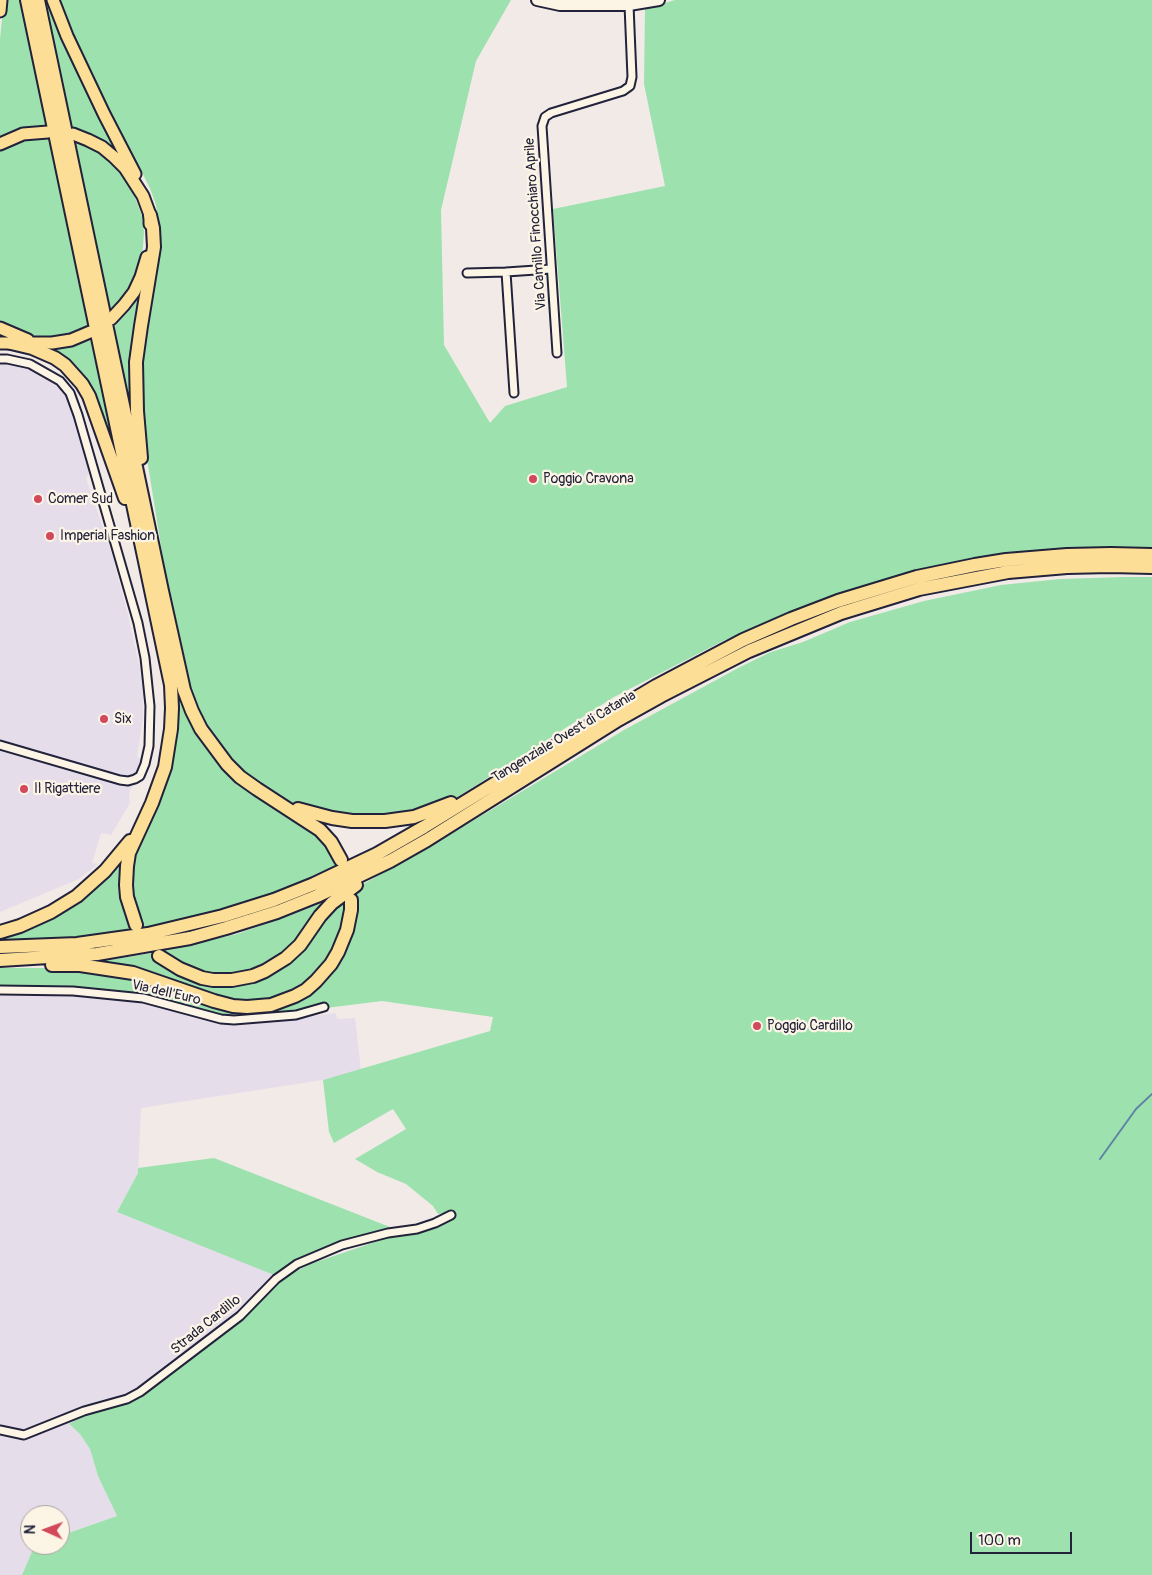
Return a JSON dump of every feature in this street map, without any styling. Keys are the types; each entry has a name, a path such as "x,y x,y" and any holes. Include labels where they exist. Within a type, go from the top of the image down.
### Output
{"highway":[{"path":"27,0 171,685 172,708 165,767 145,821 129,853 126,875 127,897 136,925"},
{"path":"38,0 184,690 201,729 227,764 240,777 320,830 331,842 341,860"},
{"path":"150,215 154,247 140,326 136,362 136,390 141,454 158,550 162,591"},
{"path":"5,343 46,352 73,373 89,396 127,503 156,610"},
{"name":"Tangenziale Ovest di Catania","path":"0,948 77,944 148,934 223,916 274,900 314,884 377,854 424,827 656,686 743,640 838,601 917,577 999,561 1067,555 1152,555"},
{"name":"Tangenziale Ovest di Catania","path":"0,962 77,956 155,945 226,928 277,912 317,896 390,861 427,840 618,720 669,691 748,651 841,612 919,589 1008,572 1067,567 1152,567"},
{"path":"276,801 316,815 332,818 369,822 400,820 445,806 488,782 516,771"},
{"path":"159,956 180,969 202,978 214,980 242,978 276,966 292,953 303,941 320,916 342,894 410,856 461,824 512,786"},
{"path":"0,932 20,926 51,912 88,887 124,850 145,821"},
{"path":"0,962 13,966 80,965 118,970 147,976 224,1004 247,1007 271,1004 306,990 331,964 348,930 351,900"}],"main road":[{"path":"0,11 1,0"},
{"path":"52,0 104,114 134,171 150,215 148,253 141,277 130,299 111,319"},
{"path":"0,144 23,134 48,132"},
{"path":"73,134 95,143 114,157 130,175 144,196"},
{"path":"0,328 15,336 36,343"},
{"path":"5,343 52,343 71,340 90,332"}],"street":[{"path":"537,0 560,5 630,5 659,0"},
{"name":"Via Camillo Finocchiaro Aprile","path":"557,353 542,126 545,117 551,113 623,91 630,86 632,76 630,5"},
{"path":"467,273 551,269"},
{"path":"506,272 514,393"},
{"path":"0,359 30,364 60,380 70,393 138,623 146,666 150,706 145,764 140,776 128,781 0,745"},
{"name":"Via dell'Euro","path":"0,990 73,991 143,998 221,1019 234,1020 296,1015 324,1007"},
{"name":"Strada Cardillo","path":"0,1430 24,1435 84,1411 127,1399 140,1392 240,1316 276,1279 297,1264 342,1246 388,1233 417,1229 451,1215"}],"shaded area":[{"path":"0,363 24,366 44,374 57,383 65,392 89,473 86,478 111,551 139,664 143,693 143,718 137,757 143,760 129,794 130,803 111,835 101,833 92,863 98,864 79,879 0,912"},
{"path":"74,995 144,1002 232,1026 336,1013 337,1019 355,1018 361,1070 323,1080 141,1108 138,1173 117,1212 283,1278 234,1326 142,1395 69,1425 80,1434 90,1449 98,1476 117,1516 70,1532 70,1505 20,1505 20,1555 32,1555 22,1575 0,1575 0,996"}],"green space":[{"path":"4,0 22,0 48,126 23,130 0,138 0,39"},
{"path":"42,0 49,0 82,81 97,113 118,148 115,151 101,141 70,128"},
{"path":"57,0 511,0 476,61 441,210 444,345 490,423 505,406 567,387 553,209 665,186 644,84 645,9 675,0 1152,0 1152,548 1063,549 1017,552 970,559 926,568 822,599 723,641 614,697 456,798 437,806 378,819 309,810 287,801 250,778 233,762 205,726 194,705 187,683 169,596 140,415 141,368 159,255 160,236 156,205 142,172 104,106"},
{"path":"50,137 91,326 76,333 46,338 22,334 0,323 0,149 11,143 26,139"},
{"path":"73,141 94,150 117,169 127,181 142,216 144,232 139,269 129,290 109,313"},
{"path":"138,296 142,299 135,433 113,328 133,306"},
{"path":"93,340 119,463 91,394 47,348 63,347"},
{"path":"1152,577 1152,1575 22,1575 31,1555 70,1555 70,1532 117,1516 98,1476 90,1449 80,1434 69,1424 87,1414 142,1395 234,1326 283,1278 310,1264 384,1239 436,1227 444,1213 438,1214 433,1206 406,1184 377,1172 355,1159 406,1129 393,1109 334,1143 329,1132 323,1080 490,1031 493,1017 382,1001 326,1008 325,1004 280,1014 275,1012 237,1017 226,1016 147,995 75,988 0,987 0,968 64,968 120,974 136,977 237,1011 279,1007 312,989 325,979 335,965 345,948 352,930 355,914 355,897 346,903 340,936 332,954 313,979 296,991 268,1002 240,1004 225,1002 134,970 89,963 159,952 237,934 291,915 333,897 289,952 267,968 253,973 228,977 204,975 180,966 164,954 155,956 166,966 178,973 202,982 239,982 265,975 277,969 293,956 327,914 351,891 446,837 624,730 740,667 771,652 803,642 850,622 924,601 1001,585 1060,579"},
{"path":"177,684 204,742 321,836 339,866 265,896 168,924 59,939 0,941 0,937 13,932 125,855 128,879 140,838 153,818 159,804 172,760"},
{"path":"214,1158 390,1227 315,1251 294,1261 274,1275 117,1212 138,1173 138,1168"}],"waterway":[{"path":"1100,1159 1136,1109 1152,1094"}],"place":[{"name":"Poggio Cravona","path":"533,479"},
{"name":"Comer Sud","path":"38,499"},
{"name":"Imperial Fashion","path":"50,536"},
{"name":"Six","path":"104,719"},
{"name":"Il Rigattiere","path":"24,789"},
{"name":"Poggio Cardillo","path":"757,1026"}]}
